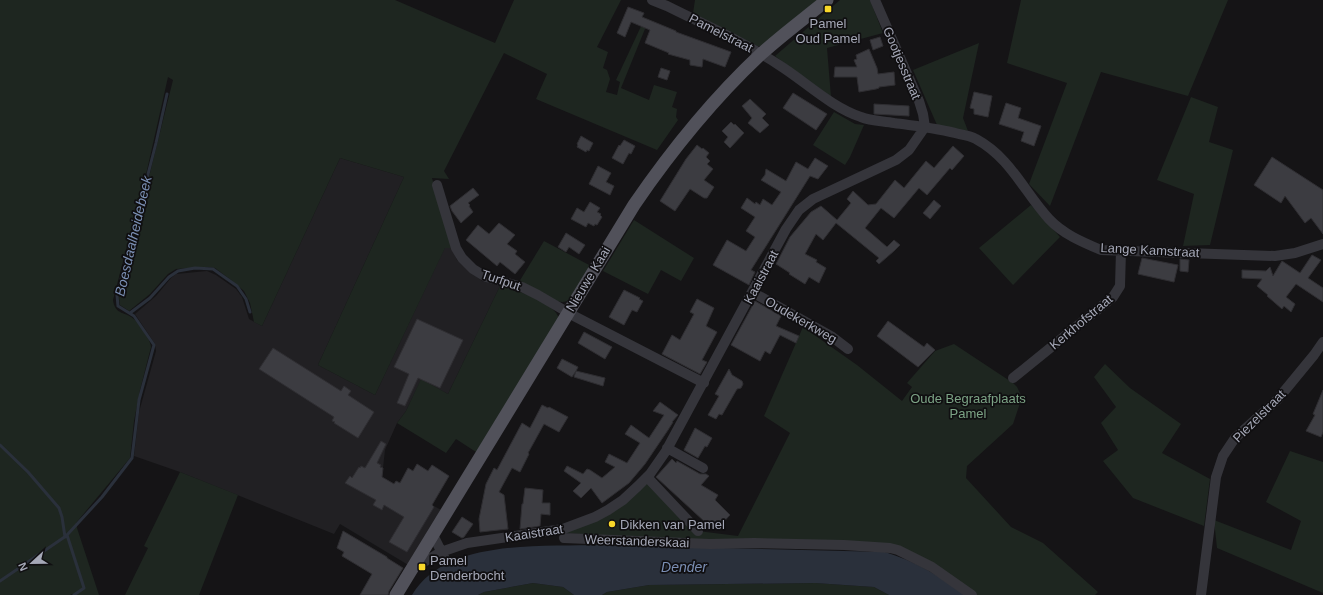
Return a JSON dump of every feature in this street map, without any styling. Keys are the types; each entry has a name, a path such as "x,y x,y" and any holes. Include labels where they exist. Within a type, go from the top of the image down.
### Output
{"main road":[{"name":"Nieuwe Kaai","path":"396,595 568,312 634,205 658,170 721,94 827,0"}],"street":[{"name":"Pamelstraat","path":"652,0 667,6 765,56 845,110 860,117 925,127"},
{"name":"Gootjesstraat","path":"875,0 919,101 925,127"},
{"name":"Lange Kamstraat","path":"925,127 974,138 986,145 1000,156 1049,219 1066,234 1101,250 1275,256 1295,253 1322,246"},
{"name":"Kaaistraat","path":"411,570 443,556 467,543 563,529 578,524 608,510 623,500 647,477 667,448 704,383 786,229 799,210 813,199 896,160 909,150 925,127"},
{"name":"Turfput","path":"437,185 456,248 462,258 473,269 486,277 522,287 704,383"},
{"name":"Kerkhofstraat","path":"1013,378 1113,297 1120,286 1121,251"},
{"name":"Oudekerkweg","path":"752,292 831,336 848,349"},
{"name":"Piezelstraat","path":"1201,595 1216,477 1223,456 1235,438 1277,400 1323,342"},
{"path":"667,448 703,468"},
{"path":"647,477 698,531"},
{"path":"433,535 443,556"},
{"name":"Weerstanderskaai","path":"564,538 710,544 754,543 844,545 890,548 898,550 932,567 972,595"}],"shaded area":[{"path":"340,158 404,177 318,365 375,395 445,247 452,248 457,260 482,281 500,286 448,394 421,380 406,411 397,423 385,450 382,477 443,511 410,566 340,524 334,534 180,472 134,456 139,412 156,351 155,344 135,314 156,296 176,274 207,271 216,275 236,289 242,297 249,319 262,326"}],"green space":[{"path":"0,0 395,0 495,43 514,0 621,0 597,47 608,52 603,68 607,70 610,79 606,92 617,95 620,82 616,80 643,22 647,24 621,88 649,100 654,85 677,92 672,107 677,109 676,117 678,120 657,150 536,99 547,74 504,53 444,171 449,179 432,178 452,248 445,248 375,395 318,365 404,177 340,158 262,326 254,322 250,303 244,291 215,268 209,267 176,269 168,274 150,294 129,311 120,305 119,298 173,80 168,77 147,170 113,300 116,309 135,320 151,344 134,421 130,458 76,523 99,595 0,595"},
{"path":"695,0 819,0 763,46 757,46 693,13"},
{"path":"840,0 870,0 883,33 827,48 831,97 775,56"},
{"path":"1021,0 1228,0 1188,96 1101,72 1050,206 1029,184 1067,83 1007,63"},
{"path":"979,43 963,118 968,131 937,125 913,70"},
{"path":"1191,97 1218,107 1209,142 1233,150 1210,245 1183,246 1194,194 1157,180"},
{"path":"834,112 855,124 864,125 845,165 813,145"},
{"path":"1031,205 1060,237 1013,285 979,248"},
{"path":"634,220 694,258 681,281 661,270 648,294 603,271"},
{"path":"544,241 591,266 570,299 566,301 557,301 519,282"},
{"path":"500,286 524,293 542,301 550,306 559,318 476,452 456,439 446,453 397,423 406,411 421,379 448,394"},
{"name":"Oude Begraafplaats Pamel","path":"803,327 857,365 902,401 912,387 907,383 935,351 954,344 1013,383 1017,387 1022,397 1013,424 967,466 966,478 1011,527 1043,543 1098,592 1095,595 975,595 898,550 563,533 612,513 647,477 698,531 738,536 790,433 764,416"},
{"path":"1105,364 1130,388 1181,424 1162,453 1210,479 1204,526 1133,498 1103,461 1118,450 1101,423 1116,407 1094,377"},
{"path":"1290,451 1323,462 1323,593 1217,548 1214,520 1291,550 1301,521 1266,502"},
{"path":"180,472 238,495 199,595 125,595 148,548 144,546"},
{"path":"533,583 563,587 574,595 478,595 484,592"},
{"path":"815,583 874,587 889,595 602,595 607,592 649,585"}],"water":[{"name":"Dender","path":"600,545 885,552 927,570 965,595 889,595 874,587 815,583 649,585 607,592 602,595 574,595 563,587 533,583 484,592 478,595 412,595 428,577 448,563 471,555 497,549"}],"building":[{"path":"628,7 644,13 642,17 676,32 731,52 725,67 703,59 702,67 690,65 690,60 668,54 669,53 645,43 650,30 631,22 625,37 617,33"},
{"path":"880,37 883,46 873,50 870,40"},
{"path":"869,49 878,74 894,72 895,85 859,92 857,77 834,77 835,67 857,67 854,60 857,59 856,55"},
{"path":"661,68 670,71 667,80 658,77"},
{"path":"974,92 992,96 988,117 974,114 974,109 970,108"},
{"path":"793,93 827,114 816,130 783,108"},
{"path":"750,99 766,114 762,118 769,125 760,133 748,123 752,118 742,106"},
{"path":"1006,103 1021,108 1018,118 1041,126 1034,146 1021,141 1024,132 999,124"},
{"path":"874,104 909,106 909,116 874,114"},
{"path":"731,122 744,133 730,148 724,142 728,137 722,131"},
{"path":"581,136 593,143 589,151 587,150 586,152 577,147"},
{"path":"624,140 635,146 623,164 612,158 619,145 620,146"},
{"path":"697,145 709,153 706,157 710,161 707,164 713,169 704,180 714,187 707,198 704,198 690,189 675,211 660,201 686,159"},
{"path":"953,146 964,156 952,170 950,168 927,195 919,188 894,218 881,208 865,228 887,247 894,240 900,245 879,264 876,261 879,258 836,223 823,240 816,234 805,254 817,260 816,262 826,268 819,283 809,277 805,284 776,264 790,237 811,212 821,206 837,220 851,203 847,199 853,191 868,205 876,204 895,180 904,188 926,161 934,168"},
{"path":"1272,157 1323,190 1323,234 1311,218 1305,223 1285,196 1281,203 1254,185"},
{"path":"815,158 828,166 818,179 810,176 751,270 755,272 749,285 713,265 727,240 746,251 755,237 746,231 755,217 741,208 747,198 755,204 756,202 760,205 763,199 772,205 781,192 761,180 765,175 766,169 786,181 796,162 808,169"},
{"path":"598,166 611,173 606,182 614,186 610,195 589,184"},
{"path":"473,188 479,195 468,203 473,212 461,223 450,206"},
{"path":"934,200 941,206 930,219 923,213"},
{"path":"590,202 600,208 597,212 601,214 600,215 602,217 597,225 595,224 594,226 588,223 586,227 571,219 577,208 584,212"},
{"path":"499,223 515,235 507,244 517,251 515,254 525,262 515,274 500,262 497,266 466,240 478,225 489,234"},
{"path":"566,233 585,245 579,254 569,247 566,252 558,247"},
{"path":"1312,255 1321,260 1308,278 1323,288 1323,302 1296,284 1286,297 1295,304 1291,312 1284,306 1282,309 1257,286 1262,279 1242,278 1242,270 1266,271 1270,267 1273,276 1282,261 1300,273"},
{"path":"1142,258 1178,265 1174,282 1138,274"},
{"path":"1180,259 1189,260 1188,272 1180,271"},
{"path":"624,290 643,301 637,312 632,310 624,325 609,317"},
{"path":"697,299 714,308 706,326 717,332 702,360 707,362 700,374 662,354 672,335 680,340 694,314 690,312"},
{"path":"755,301 781,316 776,326 799,336 796,343 780,335 770,354 765,351 760,361 731,345"},
{"path":"417,319 463,340 440,388 418,378 405,406 397,403 409,374 394,367"},
{"path":"888,321 924,347 927,343 935,350 918,367 877,336"},
{"path":"584,332 612,347 605,359 578,343"},
{"path":"273,348 341,391 344,386 351,391 348,395 374,412 358,438 334,423 335,422 332,421 334,417 259,369"},
{"path":"562,359 578,367 572,377 557,368"},
{"path":"729,369 732,375 742,381 743,384 741,388 737,389 722,415 719,414 716,419 708,415 719,396 715,394"},
{"path":"576,371 605,378 603,386 574,377"},
{"path":"1323,390 1323,432 1321,437 1306,431 1315,415 1313,414"},
{"path":"660,402 678,415 645,464 629,483 602,503 591,488 581,498 573,491 581,483 564,471 567,466 583,474 587,469 590,470 602,478 615,467 605,462 609,454 627,463 640,443 625,434 631,425 649,438 664,415 653,411"},
{"path":"542,405 568,417 559,432 544,424 528,453 529,454 520,472 512,468 499,492 504,495 508,529 480,532 479,519 486,484 494,468 497,470 522,423 530,428"},
{"path":"695,428 712,438 698,458 684,450"},
{"path":"381,441 386,444 377,463 383,468 382,477 394,484 396,481 400,483 408,468 413,471 417,464 428,471 432,465 449,476 432,505 434,507 407,552 389,542 404,517 384,505 382,510 373,505 376,500 345,483 350,476 352,478 359,467 360,468 361,466 365,468"},
{"path":"672,459 676,463 677,461 700,474 706,474 709,476 701,485 718,495 715,500 730,515 717,529 707,520 705,522 656,477"},
{"path":"525,488 543,490 542,503 550,503 550,515 541,514 540,526 520,529 522,504"},
{"path":"462,517 473,524 462,538 452,532"},
{"path":"343,531 403,568 388,595 360,595 372,574 342,556 344,552 337,548"}],"waterway":[{"name":"Boesdaalheidebeek","path":"74,595 84,588 67,535 102,497 132,458 139,400 154,345 134,316 118,306 117,295 167,94"},
{"path":"130,313 150,298 169,277 178,271 195,268 213,269 237,286 246,299 250,312"},
{"name":"Boesdaalheidebeek","path":"0,445 28,472 59,508 65,537"},
{"path":"0,581 66,536"}],"place":[{"name":"Pamel Oud Pamel","path":"828,9"},
{"name":"Dikken van Pamel","path":"612,524"},
{"name":"Pamel Denderbocht","path":"422,567"}]}
